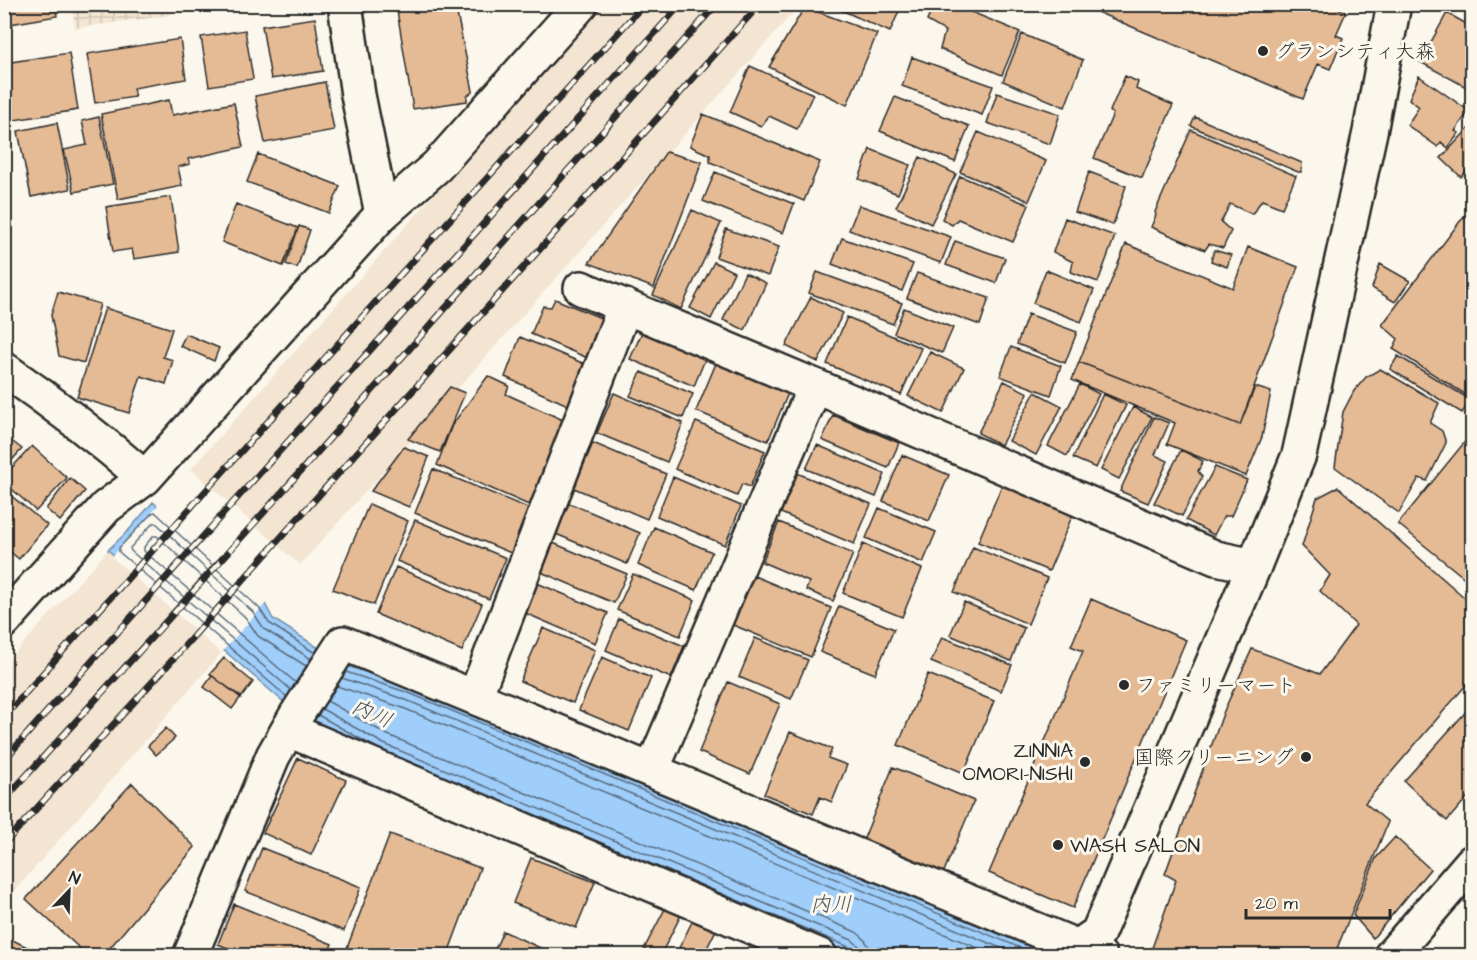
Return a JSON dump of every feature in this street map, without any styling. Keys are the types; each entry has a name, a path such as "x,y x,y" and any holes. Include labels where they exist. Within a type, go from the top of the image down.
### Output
{"street":[{"path":"345,4 358,95 382,214"},
{"path":"4,621 106,507 145,478 382,214 437,166 581,4"},
{"path":"190,956 273,756 343,643 652,770 1081,952 1098,933 1299,455 1370,132 1394,4"},
{"path":"581,288 1216,558 1254,566"},
{"path":"475,697 625,306"},
{"path":"4,369 51,401 145,478"},
{"path":"652,770 815,386"},
{"path":"293,722 820,956"},
{"path":"1391,956 1473,862"}],"shaded area":[{"path":"72,5 169,5 171,15 75,28"},
{"path":"602,5 800,5 300,565 191,469"},
{"path":"108,550 223,651 5,902 5,664"}],"water":[{"name":"内川","path":"153,502 265,604 273,619 347,666 411,687 1055,955 853,955 378,756 287,705 108,550"}],"pier":[{"path":"159,504 267,602 221,653 112,557"}],"building":[{"path":"4,4 55,4 57,16 4,25"},
{"path":"396,4 455,4 473,91 467,96 467,101 413,109"},
{"path":"828,4 902,4 890,32"},
{"path":"934,4 952,4 1020,32 1002,75 940,49 945,31 927,21"},
{"name":"グランシティ大森","path":"1078,4 1334,4 1346,12 1336,35 1343,38 1330,69 1318,64 1303,99"},
{"path":"805,7 877,34 847,105 769,67"},
{"path":"1447,13 1472,27 1472,81 1468,88 1420,62"},
{"path":"315,18 323,71 271,79 262,26"},
{"path":"245,30 253,79 209,86 201,37"},
{"path":"1022,34 1083,60 1065,107 1003,81"},
{"path":"180,39 186,79 133,88 135,97 95,103 87,54"},
{"path":"69,53 78,110 14,120 5,63"},
{"path":"912,57 993,86 982,115 902,86"},
{"path":"750,66 813,94 797,129 769,116 761,126 730,112"},
{"path":"1125,76 1138,82 1136,89 1173,105 1142,178 1094,158 1113,114 1110,111"},
{"path":"1419,76 1469,111 1455,131 1459,133 1448,148 1441,142 1438,147 1407,125 1419,107 1409,99"},
{"path":"325,82 334,130 265,143 255,96"},
{"path":"997,93 1060,114 1050,144 987,123"},
{"path":"895,97 969,126 955,162 880,131"},
{"path":"169,100 172,115 234,103 243,147 188,159 190,164 178,167 182,186 118,199 101,114"},
{"path":"703,114 820,162 804,201 710,162 710,155 690,146"},
{"path":"99,117 113,184 74,192 64,150 87,145 82,121"},
{"path":"1195,117 1302,163 1301,172 1191,126"},
{"path":"57,123 70,189 31,197 18,131"},
{"path":"1472,125 1472,165 1461,177 1441,158"},
{"path":"1191,130 1296,176 1282,208 1262,200 1252,214 1230,204 1221,222 1231,231 1223,248 1209,244 1205,250 1151,227 1155,212"},
{"path":"978,132 1046,161 1029,201 960,172"},
{"path":"870,149 910,165 898,194 859,179"},
{"path":"666,152 702,162 654,288 589,263"},
{"path":"258,154 340,186 329,213 247,182"},
{"path":"920,157 956,174 931,224 896,207"},
{"path":"715,172 794,204 783,233 703,201"},
{"path":"1089,172 1126,186 1113,225 1075,212"},
{"path":"960,176 1029,205 1013,242 958,219 952,225 942,219"},
{"path":"171,197 179,252 134,259 132,249 113,252 106,207"},
{"path":"236,204 298,228 283,266 222,242"},
{"path":"859,205 951,237 941,263 849,230"},
{"path":"692,210 721,223 681,309 653,295"},
{"path":"1464,216 1472,222 1472,391 1468,396 1393,349 1398,339 1382,325"},
{"path":"1065,218 1115,236 1098,282 1071,272 1073,262 1053,252"},
{"path":"299,226 310,230 297,268 286,264"},
{"path":"726,229 779,247 768,276 716,257"},
{"path":"842,238 913,264 902,291 832,264"},
{"path":"955,241 1005,258 996,283 946,265"},
{"path":"1126,244 1233,288 1248,247 1298,267 1240,425 1079,362"},
{"path":"1214,250 1231,255 1227,267 1211,261"},
{"path":"714,262 734,272 711,319 690,308"},
{"path":"1380,264 1410,281 1395,302 1372,288"},
{"path":"1046,270 1094,290 1081,322 1033,303"},
{"path":"817,272 902,303 893,324 809,293"},
{"path":"745,273 766,283 745,330 723,320"},
{"path":"917,273 989,298 980,325 907,298"},
{"path":"58,292 100,304 84,363 59,356 51,315"},
{"path":"811,297 843,313 818,362 786,346"},
{"path":"555,299 601,318 600,322 605,325 590,359 531,334 543,306 551,307"},
{"path":"105,308 172,329 163,357 173,360 166,384 141,376 129,413 77,397"},
{"path":"904,308 953,328 942,353 894,333"},
{"path":"1028,314 1077,332 1065,363 1017,344"},
{"path":"847,317 921,348 901,395 827,364"},
{"path":"643,330 706,357 694,386 630,359"},
{"path":"186,334 219,348 214,361 180,346"},
{"path":"520,337 587,365 570,406 505,377"},
{"path":"1011,347 1061,366 1051,395 1000,376"},
{"path":"930,352 964,368 943,413 908,396"},
{"path":"1398,356 1471,400 1462,413 1390,369"},
{"path":"717,361 789,391 768,441 696,411"},
{"path":"1079,362 1240,425 1255,387 1271,392 1262,437 1246,476 1167,444 1175,423 1072,380"},
{"path":"1380,369 1439,403 1430,423 1442,431 1446,443 1427,481 1419,478 1399,513 1335,467 1343,412 1354,391 1366,377"},
{"path":"641,372 693,394 683,418 630,396"},
{"path":"488,376 509,386 506,394 563,420 531,506 437,465 452,425"},
{"path":"1004,381 1028,393 1001,445 978,433"},
{"path":"1080,384 1099,394 1067,456 1048,446"},
{"path":"450,387 465,393 440,452 408,439"},
{"path":"1035,392 1062,406 1036,455 1009,441"},
{"path":"614,393 683,423 667,462 597,433"},
{"path":"1103,394 1126,405 1096,468 1073,458"},
{"path":"1133,407 1152,417 1119,479 1101,470"},
{"path":"833,415 899,443 888,468 822,440"},
{"path":"1154,417 1169,423 1155,455 1168,461 1148,503 1120,491"},
{"path":"696,422 765,451 750,487 742,484 737,496 675,469"},
{"path":"1472,433 1472,573 1467,580 1398,524"},
{"path":"4,435 22,449 4,469"},
{"path":"593,443 666,474 647,519 574,488"},
{"path":"817,445 885,474 876,497 806,469"},
{"path":"32,446 67,478 36,511 4,482 4,476"},
{"path":"404,447 429,457 409,507 371,491"},
{"path":"1181,450 1203,461 1198,471 1202,477 1182,516 1154,503"},
{"path":"902,455 949,475 929,521 883,501"},
{"path":"1215,467 1247,480 1231,516 1224,516 1214,535 1186,520"},
{"path":"433,469 530,509 511,553 415,513"},
{"path":"797,473 871,504 854,544 781,513"},
{"path":"673,477 741,506 725,545 657,516"},
{"path":"70,478 85,491 60,521 46,509"},
{"path":"1002,485 1073,514 1049,571 978,542"},
{"name":"国際クリーニング","path":"1338,487 1472,604 1472,678 1365,803 1388,822 1334,956 1171,956 1152,948 1176,880 1165,874 1224,711 1252,649 1320,674 1356,625 1320,591 1330,575 1302,546 1317,498"},
{"path":"4,490 47,525 19,559 4,547"},
{"path":"569,503 640,533 627,564 556,534"},
{"path":"369,504 408,521 374,605 333,589"},
{"path":"879,508 936,532 923,563 866,538"},
{"path":"415,520 506,558 489,599 397,561"},
{"path":"779,522 853,554 833,601 806,590 809,582 762,562"},
{"path":"654,527 712,552 696,590 638,565"},
{"path":"553,543 627,574 614,603 541,572"},
{"path":"863,544 922,569 902,617 843,593"},
{"path":"973,547 1047,578 1028,624 954,592"},
{"path":"396,567 482,604 462,651 376,614"},
{"path":"633,574 695,600 680,636 617,610"},
{"path":"754,576 831,608 811,657 733,625"},
{"path":"537,583 608,613 595,643 525,613"},
{"name":"ZINNIA OMORI-NISHI","path":"1091,599 1186,640 1073,908 989,873 1083,651 1071,646"},
{"path":"964,602 1024,628 1011,661 950,635"},
{"path":"839,606 894,629 875,674 820,652"},
{"path":"619,619 684,646 671,678 606,650"},
{"path":"543,628 595,650 573,703 520,681"},
{"path":"942,637 1012,665 1001,691 931,662"},
{"path":"755,638 808,660 791,699 739,677"},
{"path":"602,657 651,678 629,731 579,710"},
{"path":"224,658 253,682 241,698 210,674"},
{"path":"928,674 994,701 964,773 898,745"},
{"path":"212,676 241,697 232,709 204,687"},
{"path":"728,682 780,704 750,774 699,752"},
{"path":"1472,705 1472,792 1447,821 1404,781"},
{"path":"166,728 175,738 156,755 148,746"},
{"path":"790,732 832,749 828,758 847,765 832,802 820,797 813,814 764,794"},
{"path":"298,758 346,780 311,855 263,833"},
{"path":"893,767 974,801 942,876 862,843"},
{"path":"132,783 195,847 103,956 88,956 26,899"},
{"path":"390,834 480,868 447,956 344,956"},
{"path":"1395,837 1430,869 1373,938 1353,915 1376,858"},
{"path":"262,848 361,887 344,931 245,891"},
{"path":"531,858 595,882 576,928 513,903"},
{"path":"234,904 332,944 327,956 247,956 218,944"},
{"path":"666,907 681,915 660,956 656,956 644,949"},
{"path":"694,918 716,930 703,956 675,956"},
{"path":"503,931 558,956 492,956"},
{"path":"4,936 46,956 4,956"},
{"path":"749,945 776,956 745,956"}],"railway":[{"path":"4,717 644,4"},
{"path":"4,760 681,4"},
{"path":"4,800 717,4"},
{"path":"4,844 167,666 760,4"}],"place":[{"name":"グランシティ大森","path":"1263,51"},
{"name":"ファミリーマート","path":"1124,685"},
{"name":"国際クリーニング","path":"1306,757"},
{"name":"ZINNIA OMORI-NISHI","path":"1085,762"},
{"name":"WASH SALON","path":"1058,845"}]}
